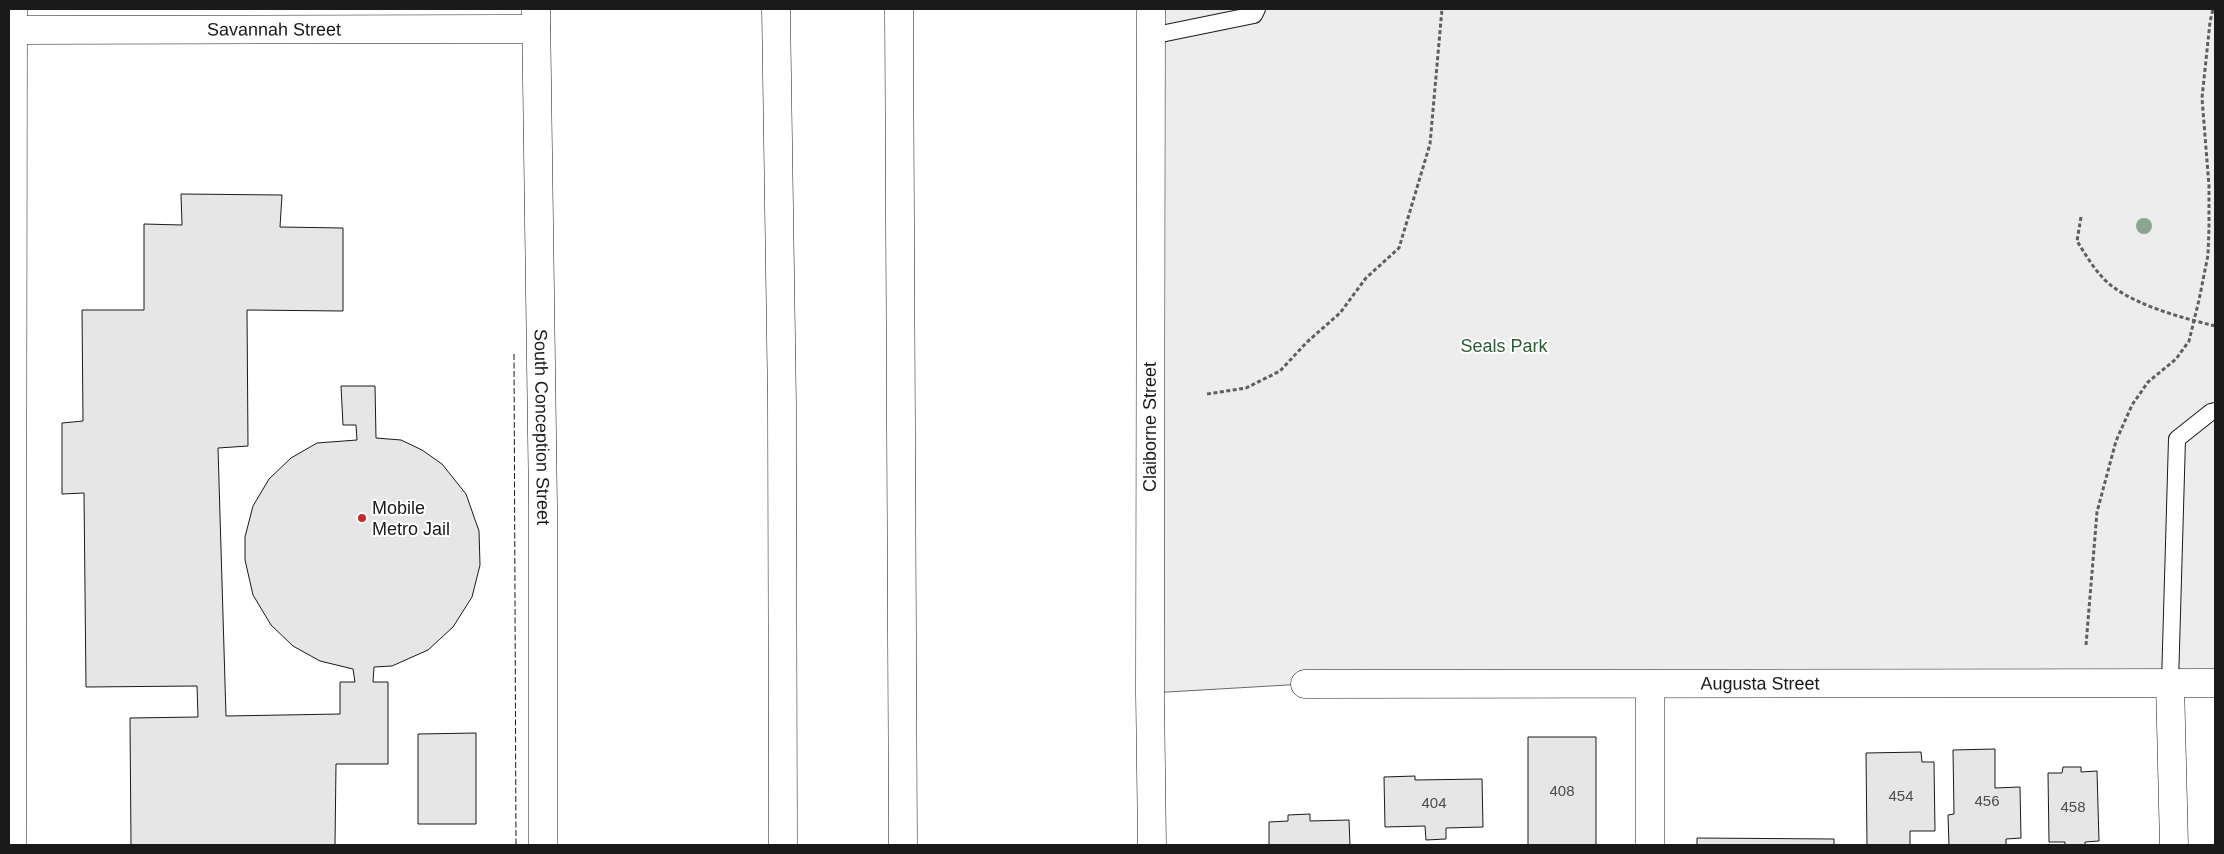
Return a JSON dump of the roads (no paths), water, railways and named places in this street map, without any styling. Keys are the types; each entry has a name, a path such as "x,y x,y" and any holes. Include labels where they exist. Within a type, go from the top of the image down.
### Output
{"main road":[{"path":"776,9 782,404 783,845"},
{"path":"899,9 903,845"},
{"name":"Claiborne Street","path":"1151,9 1150,692 1152,845"},
{"name":"Savannah Street","path":"12,23 536,19"},
{"name":"South Conception Street","path":"536,19 543,504 543,845"},
{"path":"12,23 12,845"},
{"path":"2170,683 2174,845"},
{"name":"Augusta Street","path":"1305,684 2215,683"},
{"path":"1650,684 1650,845"},
{"path":"774,845 782,774"},
{"path":"902,792 922,845"}],"lane":[{"path":"1151,36 1254,14 1257,9"},
{"path":"2170,683 2177,439 2211,412 2215,411"}],"place":[{"name":"Mobile Metro Jail","path":"362,518"}],"park label":[{"name":"Seals Park","path":"1504,346"}]}
